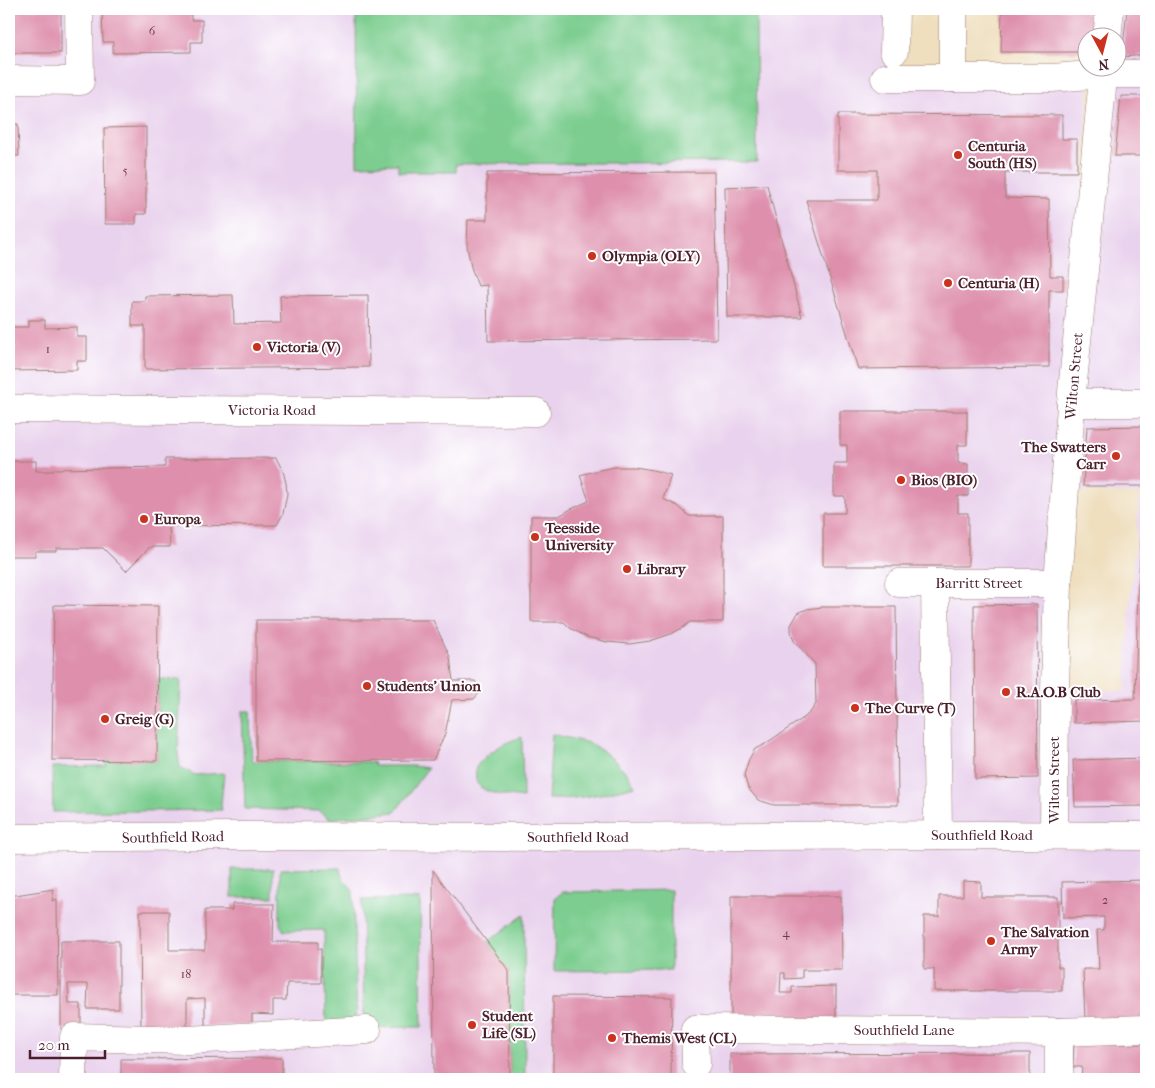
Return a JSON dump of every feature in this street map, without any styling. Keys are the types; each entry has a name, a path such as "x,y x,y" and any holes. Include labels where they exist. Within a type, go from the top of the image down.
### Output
{"street":[{"path":"9,80 80,81 79,9"},
{"path":"894,9 894,51"},
{"path":"952,9 953,78"},
{"path":"1108,28 1110,9"},
{"path":"1128,73 1146,74"},
{"path":"885,78 1052,78 1078,74"},
{"name":"Wilton Street","path":"1054,835 1054,690 1058,583 1071,402 1102,78"},
{"path":"1071,402 1146,403"},
{"name":"Victoria Road","path":"9,409 536,412"},
{"name":"Barritt Street","path":"899,583 1058,583"},
{"path":"935,583 938,835"},
{"name":"Southfield Road","path":"9,838 234,836 1146,836"},
{"name":"Southfield Lane","path":"696,1064 696,1029 1059,1032 1146,1029"},
{"path":"73,1079 74,1036 188,1040 367,1030"},
{"path":"1059,1032 1059,1079"}],"shaded area":[{"name":"Teesside University","path":"9,9 898,9 897,75 1078,75 1078,78 1089,78 1055,690 1125,691 1130,605 1140,494 1067,491 1117,78 1128,78 1128,28 1117,28 1114,9 1146,9 1146,1079 9,1079"}],"green space":[{"path":"356,9 756,9 757,162 456,164 456,172 398,172 398,164 357,165"},
{"path":"158,679 181,680 178,754 180,767 195,775 224,773 222,810 53,812 52,767 106,766 106,760 157,761"},
{"path":"242,711 250,711 252,761 373,762 374,766 428,768 395,812 330,819 319,811 245,809"},
{"path":"552,734 589,743 604,752 627,773 635,786 581,797 548,799"},
{"path":"522,737 523,798 498,794 480,787 476,781 476,767 497,748"},
{"path":"340,868 342,877 353,892 357,1027 326,1028 324,930 284,931 280,925 280,869"},
{"path":"232,869 273,869 273,897 232,897"},
{"path":"671,890 671,970 554,971 555,898 563,892"},
{"path":"420,899 422,1027 364,1028 362,900"},
{"path":"524,915 525,1079 510,1079 509,971 487,942"}],"building":[{"path":"9,9 61,9 61,53 9,53"},
{"path":"1002,9 1097,9 1095,28 1078,28 1078,52 1001,52"},
{"path":"1127,9 1146,9 1146,55 1128,56 1128,28 1125,28"},
{"path":"102,10 191,10 191,20 202,20 202,42 191,42 191,52 113,53 113,42 103,42"},
{"path":"1121,96 1146,96 1146,156 1115,156"},
{"name":"Centuria (H)","path":"838,114 1062,115 1062,139 1077,139 1077,172 1005,172 1005,198 1049,199 1050,276 1063,276 1063,290 1049,290 1049,367 858,369 806,200 877,200 877,170 838,170"},
{"path":"9,124 18,124 19,156 9,156"},
{"path":"146,127 146,214 136,214 136,224 105,224 104,128"},
{"name":"Olympia (OLY)","path":"714,172 717,339 488,341 487,285 478,286 471,267 467,246 468,220 487,220 487,173"},
{"path":"767,185 802,317 727,317 725,187"},
{"name":"Victoria (V)","path":"233,295 234,324 281,323 280,296 368,295 369,367 145,369 145,326 132,326 132,301 145,301 145,296"},
{"path":"29,320 45,320 45,328 77,327 77,337 87,337 87,361 77,361 77,370 9,371 9,327 29,327"},
{"name":"Bios (BIO)","path":"840,411 967,411 967,445 958,445 958,463 968,464 968,496 958,496 958,513 968,513 968,566 823,566 823,513 845,513 845,496 834,496 834,463 847,463 847,445 840,445"},
{"name":"The Swatters Carr","path":"1146,426 1146,486 1083,486 1087,427"},
{"name":"Europa","path":"276,458 283,471 287,494 283,514 277,525 169,526 170,547 150,547 126,571 103,548 56,548 56,551 35,551 35,556 9,556 9,461 36,461 36,471 54,471 54,469 165,467 165,459"},
{"name":"Library","path":"615,467 635,467 671,475 663,499 678,506 689,516 723,516 723,622 690,622 671,634 650,641 629,644 607,642 587,637 570,628 564,622 531,622 531,516 559,516 589,501 580,475"},
{"path":"1142,524 1146,524 1146,721 1074,723 1074,700 1135,699"},
{"name":"R.A.O.B Club","path":"1037,604 1038,778 975,779 974,605"},
{"name":"Greig (G)","path":"54,605 158,606 157,761 52,760"},
{"name":"The Curve (T)","path":"822,607 896,607 898,805 774,805 758,800 748,788 744,775 749,759 755,749 805,717 816,704 815,664 794,641 791,625 798,613 807,609"},
{"name":"Students' Union","path":"256,620 433,620 450,657 453,681 475,681 481,691 474,699 452,700 445,734 433,760 256,761"},
{"path":"1146,758 1146,806 1075,807 1073,760"},
{"name":"Student Life (SL)","path":"433,870 509,971 510,1079 434,1079"},
{"path":"1146,880 1146,1021 1085,1021 1083,969 1099,969 1097,930 1104,930 1104,917 1063,918 1062,882"},
{"name":"The Salvation Army","path":"963,881 981,882 981,897 1058,897 1058,967 1062,967 1062,991 934,991 934,969 924,969 924,916 939,916 939,896 963,896"},
{"path":"54,889 52,901 57,899 58,995 9,995 9,896"},
{"path":"731,896 841,896 842,970 802,970 802,978 785,979 785,973 781,973 780,993 792,993 792,987 836,986 836,1019 731,1019"},
{"path":"232,904 274,904 273,942 318,942 318,949 321,949 321,983 287,983 286,1000 273,1000 273,1015 252,1014 252,1025 205,1026 205,998 187,999 187,1027 141,1027 140,911 169,911 169,950 205,950 205,910 232,910"},
{"path":"61,941 119,941 119,1009 87,1009 88,984 68,984 69,1004 81,1004 81,1029 61,1029"},
{"name":"Themis West (CL)","path":"553,996 672,997 671,1079 553,1079"},
{"path":"1074,1044 1146,1044 1146,1079 1081,1079 1082,1067 1073,1067"},
{"path":"1030,1053 1030,1079 730,1079 730,1054"},
{"path":"282,1058 282,1079 121,1079 121,1059"}],"place":[{"name":"Centuria South (HS)","path":"958,155"},
{"name":"Olympia (OLY)","path":"592,256"},
{"name":"Centuria (H)","path":"948,283"},
{"name":"Victoria (V)","path":"257,347"},
{"name":"The Swatters Carr","path":"1116,456"},
{"name":"Bios (BIO)","path":"901,480"},
{"name":"Europa","path":"144,519"},
{"name":"Teesside University","path":"535,537"},
{"name":"Library","path":"627,569"},
{"name":"Students' Union","path":"367,686"},
{"name":"R.A.O.B Club","path":"1006,692"},
{"name":"The Curve (T)","path":"855,708"},
{"name":"Greig (G)","path":"105,719"},
{"name":"The Salvation Army","path":"991,941"},
{"name":"Student Life (SL)","path":"472,1025"},
{"name":"Themis West (CL)","path":"612,1038"}]}
